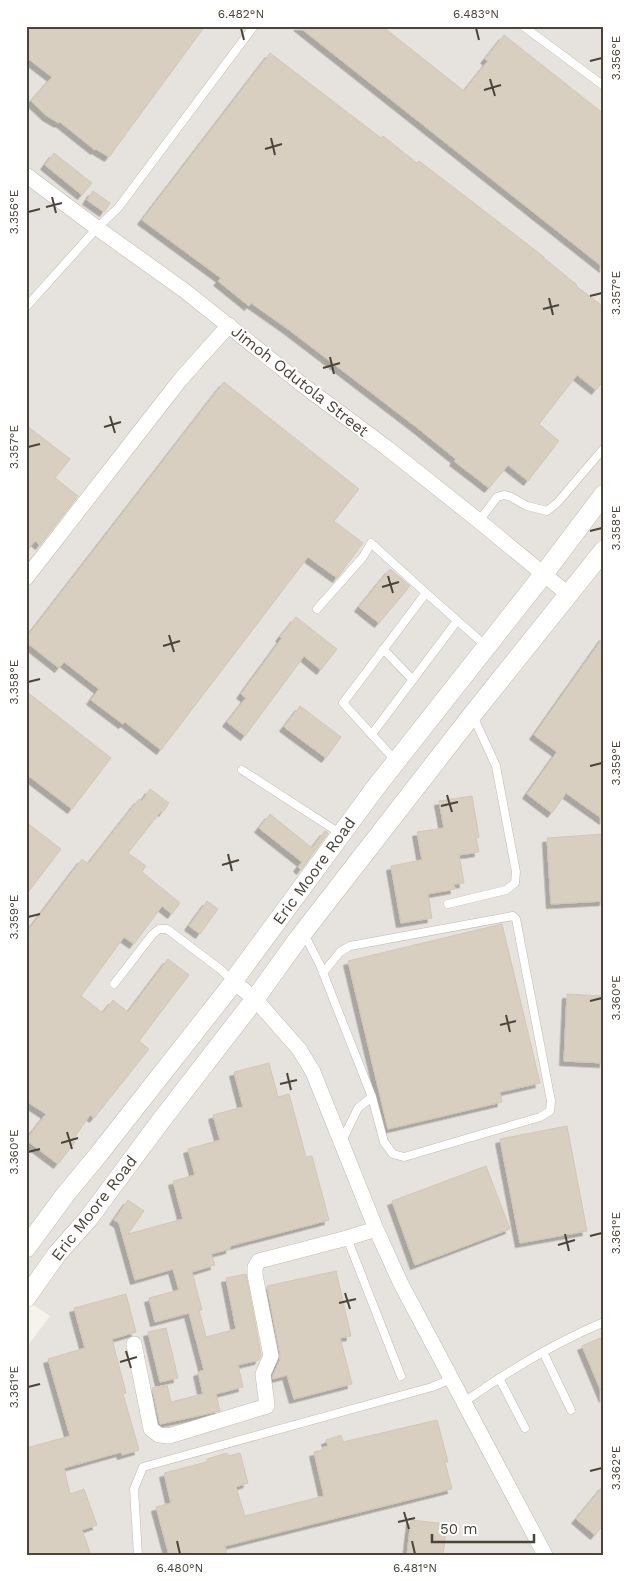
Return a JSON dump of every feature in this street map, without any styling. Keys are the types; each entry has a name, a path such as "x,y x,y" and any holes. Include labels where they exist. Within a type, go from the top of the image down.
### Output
{"street":[{"name":"Jimoh Odutola Street","path":"26,175 186,291 304,386 387,448 479,521 569,595"},
{"path":"26,578 180,380 229,325"},
{"name":"Eric Moore Road","path":"26,1248 65,1194 234,982 341,834 604,494"},
{"name":"Eric Moore Road","path":"26,1298 57,1254 88,1219 304,932 472,715 604,550"},
{"path":"234,982 254,999 299,1049 313,1072 376,1229 401,1284 545,1555"},
{"path":"134,1344 151,1429 159,1435 170,1436 267,1406 262,1374 272,1356 255,1275 259,1261 376,1229"}],"lane":[{"path":"26,307 97,228 118,208 254,26"},
{"path":"523,26 604,86"},
{"path":"479,521 497,497 504,495 527,506 547,511 558,502 604,448"},
{"path":"317,609 362,557 371,543 487,647"},
{"path":"397,761 342,703 426,593"},
{"path":"372,734 457,621"},
{"path":"383,649 413,680"},
{"path":"448,904 506,890 514,884 516,872 496,766 472,715"},
{"path":"242,770 341,834"},
{"path":"304,932 323,973 372,1097 384,1142 393,1154 404,1157 540,1117 550,1112 551,1101 516,919 513,916 350,946 340,952 323,973"},
{"path":"114,984 152,935 160,928 167,929 220,969 234,982"},
{"path":"342,1141 358,1108 372,1097"},
{"path":"346,1238 401,1376"},
{"path":"464,1402 542,1352 604,1322"},
{"path":"542,1352 571,1410"},
{"path":"499,1378 525,1428"},
{"path":"138,1555 134,1489 142,1467 432,1387 451,1379"}],"shaded area":[{"path":"26,26 604,26 604,1555 26,1555 26,1348 50,1316 26,1300"}],"building":[{"path":"26,26 205,26 109,157 95,150 60,122 47,116 31,101 52,77 26,57"},
{"path":"298,26 382,26 464,91 488,61 485,59 504,35 604,114 604,268"},
{"path":"270,53 381,138 383,136 417,163 419,161 544,257 576,286 604,307 604,380 596,390 577,375 539,424 559,441 528,481 508,465 489,488 454,461 456,459 415,426 288,329 251,303 249,306 218,281 221,278 142,220"},
{"path":"54,153 92,183 82,195 45,165"},
{"path":"93,191 110,203 104,212 87,200"},
{"path":"224,382 359,489 334,521 363,543 337,578 308,557 161,750 125,722 123,724 91,700 99,689 64,662 59,668 26,642 26,638"},
{"path":"26,425 70,459 55,478 78,496 40,545 35,541 26,552"},
{"path":"390,569 410,586 379,623 359,607"},
{"path":"296,617 337,649 321,670 304,656 245,736 227,722 246,698 241,694"},
{"path":"604,636 604,820 566,793 552,813 527,794 557,752 534,735"},
{"path":"26,691 111,758 72,809 26,774"},
{"path":"300,706 341,737 326,758 284,727"},
{"path":"150,789 169,803 128,853 146,866 142,872 180,903 172,914 162,906 134,944 124,937 81,996 103,1013 113,1000 128,1012 168,959 189,975 139,1041 149,1049 94,1118 90,1115 72,1141 75,1142 58,1164 26,1140 46,1114 26,1101 26,933 82,859 88,864 139,799 142,801"},
{"path":"472,796 479,837 476,838 479,852 459,855 464,883 454,884 455,889 428,894 432,918 401,923 391,866 422,860 417,832 444,828 439,801"},
{"path":"270,814 312,848 325,831 328,833 301,870 298,867 302,862 259,828"},
{"path":"26,822 61,849 26,895"},
{"path":"604,834 604,901 551,904 547,838"},
{"path":"207,901 218,909 200,934 189,926"},
{"path":"502,924 540,1083 500,1092 502,1102 388,1129 348,961"},
{"path":"567,994 604,996 604,1063 564,1061"},
{"path":"269,1063 278,1097 289,1094 306,1157 312,1156 329,1220 230,1246 230,1249 211,1254 215,1265 192,1272 202,1310 199,1310 206,1337 236,1329 226,1278 246,1274 261,1355 259,1360 238,1365 243,1387 216,1394 220,1411 160,1424 152,1388 167,1385 171,1402 203,1394 198,1372 204,1370 189,1313 155,1322 149,1298 179,1290 173,1269 135,1280 119,1223 114,1220 128,1200 144,1211 128,1234 183,1219 173,1181 195,1175 188,1149 220,1140 213,1115 243,1107 234,1072"},
{"path":"567,1126 587,1231 520,1243 500,1139"},
{"path":"486,1166 510,1229 415,1265 392,1201"},
{"path":"336,1271 351,1336 340,1338 352,1384 294,1399 287,1375 273,1379 280,1360 280,1354 267,1286"},
{"path":"126,1294 136,1332 112,1339 126,1393 123,1394 139,1450 122,1455 121,1452 64,1468 70,1494 84,1489 97,1525 82,1530 91,1555 26,1555 26,1448 70,1436 48,1359 85,1348 74,1308"},
{"path":"166,1328 178,1378 160,1382 148,1332"},
{"path":"600,1338 604,1347 604,1398 582,1346"},
{"path":"437,1420 448,1462 445,1462 452,1489 225,1546 227,1555 169,1555 156,1507 171,1503 164,1473 207,1462 207,1459 227,1453 228,1456 240,1453 248,1483 236,1487 245,1516 324,1496 314,1452 323,1450 323,1447 328,1446 326,1440 341,1435 343,1442"},
{"path":"604,1485 604,1524 595,1535 576,1519"},
{"path":"411,1520 447,1524 443,1555 407,1555"}]}
